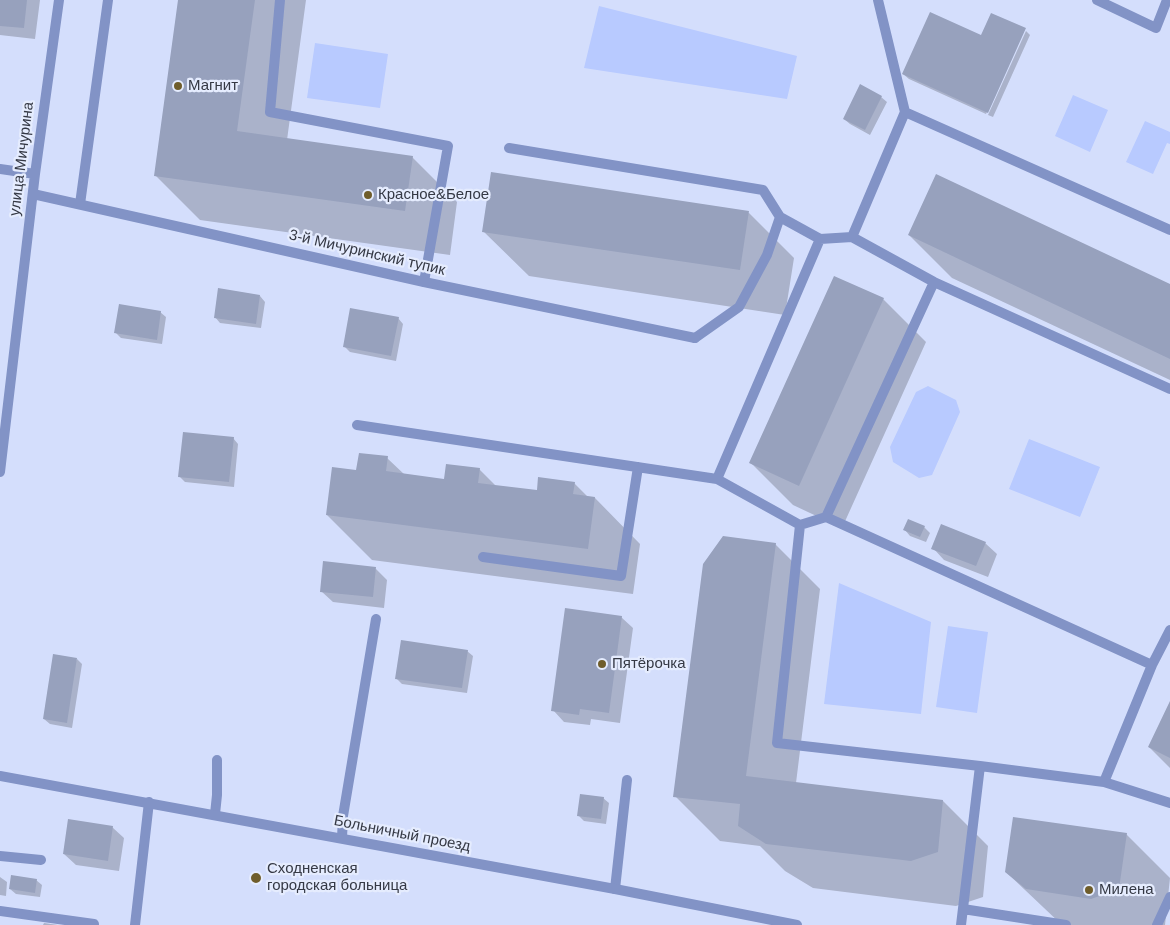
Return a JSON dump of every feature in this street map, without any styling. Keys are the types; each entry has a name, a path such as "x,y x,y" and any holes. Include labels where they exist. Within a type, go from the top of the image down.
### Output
{"street":[{"name":"улица Мичурина","path":"0,472 35,174 59,0"},
{"path":"80,204 108,0"},
{"path":"280,0 270,112 448,146 424,282"},
{"path":"852,237 905,112 878,0"},
{"path":"1097,0 1156,28 1167,0"},
{"path":"905,112 1170,230"},
{"path":"509,148 763,190 780,217 820,238 852,237 934,282 1170,389"},
{"path":"0,169 35,174"},
{"name":"3-й Мичуринский тупик","path":"33,194 424,282 695,338 739,307 768,255 780,217"},
{"path":"717,479 820,238"},
{"path":"826,517 934,282"},
{"path":"357,425 717,479 800,525 826,517 1152,665"},
{"path":"483,557 621,576 638,467"},
{"path":"800,525 777,743 1104,782 1170,804"},
{"path":"342,838 343,816 376,619"},
{"path":"1104,782 1152,665 1170,630"},
{"path":"215,814 218,795 217,760"},
{"path":"961,925 980,766"},
{"name":"Больничный проезд","path":"0,776 215,814 797,925"},
{"path":"615,889 627,780"},
{"path":"136,925 149,802"},
{"path":"0,856 41,860"},
{"path":"1157,925 1170,897"},
{"path":"963,909 1066,925"},
{"path":"0,911 94,924"}],"shaded area":[{"path":"599,6 797,56 787,99 584,68"},
{"path":"315,43 388,54 380,108 307,98"},
{"path":"1073,95 1108,110 1090,152 1055,136"},
{"path":"1145,121 1170,132 1170,144 1167,143 1153,174 1126,162"},
{"path":"928,386 956,400 960,412 932,475 919,478 893,462 890,447 916,392"},
{"path":"1029,439 1100,467 1080,517 1009,489"},
{"path":"839,583 931,622 921,714 824,704"},
{"path":"948,626 988,632 977,713 936,707"}],"building":[{"path":"0,0 27,0 24,28 0,26"},
{"path":"178,0 255,0 237,131 413,156 405,211 154,176"},
{"path":"930,12 981,35 991,13 1026,28 988,113 902,74"},
{"path":"860,84 882,96 865,130 843,119"},
{"path":"491,172 749,211 740,270 482,232"},
{"path":"936,174 1170,284 1170,359 908,235"},
{"path":"834,276 884,298 799,486 749,463"},
{"path":"218,288 260,295 256,324 214,318"},
{"path":"119,304 161,311 157,340 114,333"},
{"path":"350,308 399,317 391,356 343,347"},
{"path":"183,432 234,437 229,482 178,477"},
{"path":"359,453 388,456 386,471 444,479 446,464 480,468 478,483 537,490 538,477 575,482 573,494 595,497 588,549 326,515 332,467 356,470"},
{"path":"908,519 925,526 920,537 903,530"},
{"path":"941,524 986,542 976,566 931,549"},
{"path":"723,536 776,543 746,776 943,800 938,852 911,861 766,844 738,826 740,804 673,797 703,564"},
{"path":"323,561 376,567 373,597 320,592"},
{"path":"565,608 622,616 609,713 580,709 579,715 551,711"},
{"path":"401,640 468,650 462,688 395,679"},
{"path":"53,654 77,658 67,723 43,719"},
{"path":"1170,701 1170,758 1148,747"},
{"path":"580,794 604,797 601,819 577,816"},
{"path":"1013,817 1127,833 1119,889 1091,899 1026,889 1005,872"},
{"path":"68,819 113,826 108,861 63,854"},
{"path":"11,875 37,879 35,893 9,889"}],"place":[{"name":"Магнит","path":"178,86"},
{"name":"Красное&Белое","path":"368,195"},
{"name":"Пятёрочка","path":"602,664"},
{"name":"Сходненская городская больница","path":"256,878"},
{"name":"Милена","path":"1089,890"}]}
